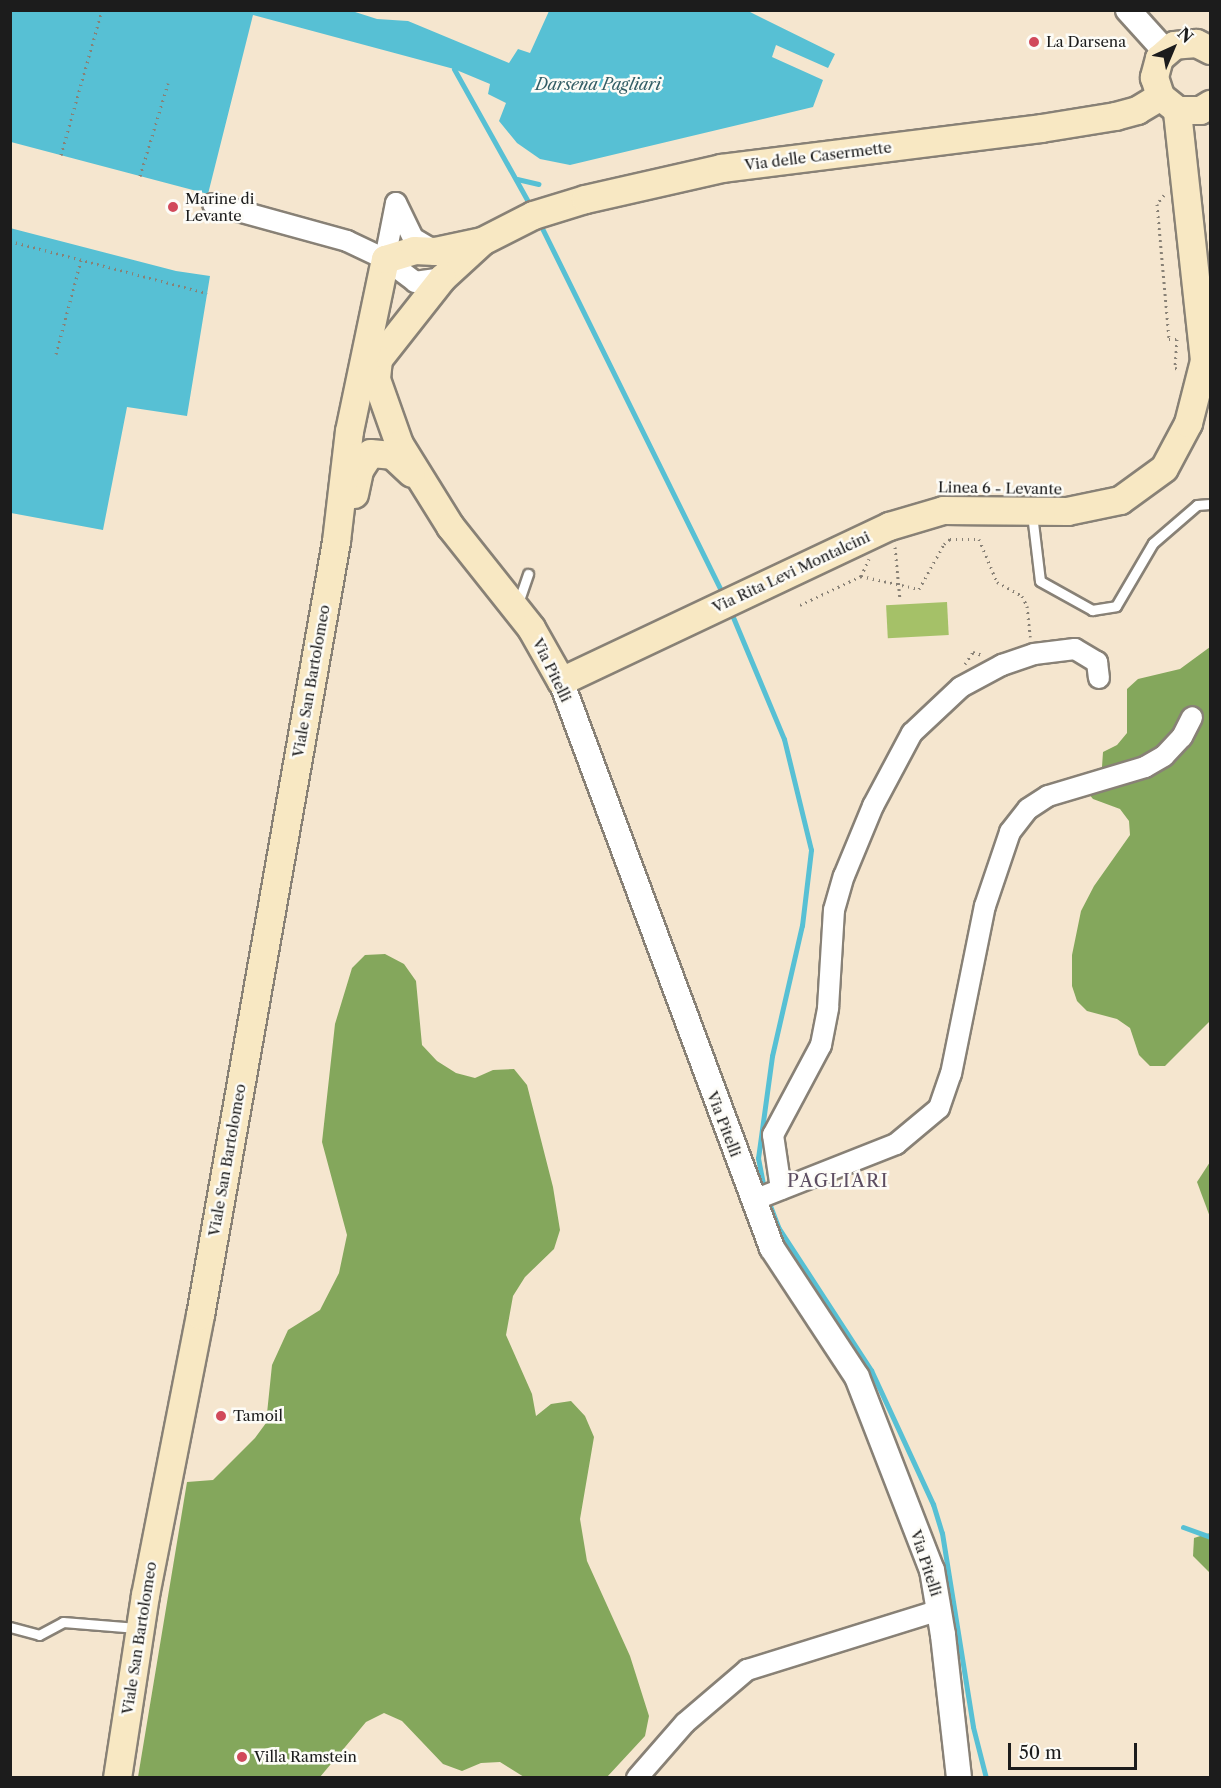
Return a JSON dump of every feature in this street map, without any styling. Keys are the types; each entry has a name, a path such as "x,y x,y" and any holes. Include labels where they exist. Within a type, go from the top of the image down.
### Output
{"main road":[{"path":"1165,51 1185,42 1209,46"},
{"name":"Via Rita Levi Montalcini","path":"561,681 867,537 943,510 1032,514 1067,512 1120,500 1164,468 1188,423 1204,360 1169,103 1154,77 1165,51"},
{"path":"1169,103 1200,110 1210,104"},
{"name":"Via delle Casermette","path":"482,241 540,213 721,168 1036,128 1116,116 1169,103"},
{"path":"385,259 414,250 435,251 482,241"},
{"path":"442,278 482,241"},
{"name":"Viale San Bartolomeo","path":"117,1778 140,1629 200,1315 336,541 349,431 385,259"},
{"name":"Via Pitelli","path":"442,278 377,369 399,444 450,526 531,628 561,681"},
{"name":"Via Pitelli","path":"358,470 370,453 388,453 429,491"},
{"name":"Viale San Bartolomeo","path":"336,541 344,540 347,532 358,470"}],"street":[{"path":"1128,10 1159,40 1165,51"},
{"name":"Viale San Bartolomeo","path":"385,259 396,203 413,238 435,251"},
{"path":"213,204 347,241 385,259 415,282 442,278"},
{"path":"779,1190 773,1136 821,1045 828,1008 834,910 843,876 873,806 912,733 960,687 1002,664 1034,654 1075,649 1097,662 1099,678"},
{"name":"Via Pitelli","path":"561,681 772,1248 856,1377 932,1570 940,1610 959,1778"},
{"path":"755,1200 896,1144 939,1108 951,1074 985,906 1010,832 1028,809 1048,796 1145,767 1164,756 1182,737 1192,717"},
{"path":"637,1778 685,1723 747,1670 940,1610"}],"lane":[{"path":"1032,514 1040,581 1092,610 1116,606 1153,543 1197,505 1210,504"},
{"path":"516,610 528,574"},
{"path":"10,1627 39,1635 63,1622 140,1629"}],"path":[{"path":"10,17 12,10"},
{"path":"61,155 102,10"},
{"path":"140,176 168,82"},
{"path":"1170,187 1157,204 1168,339 1177,339 1175,368 1184,369 1183,377"},
{"path":"10,241 207,293"},
{"path":"56,354 81,260"},
{"path":"894,536 900,600"},
{"path":"861,576 869,557 867,537"},
{"path":"800,604 861,576 898,585 923,586 929,566 950,539 979,539 997,582 1022,596 1027,606 1031,635 1027,644"},
{"path":"960,672 973,652 986,656"}],"green space":[{"path":"947,602 949,635 888,638 886,605"},
{"path":"1210,647 1210,1021 1165,1066 1150,1066 1139,1055 1130,1028 1117,1019 1087,1011 1077,1001 1072,986 1072,955 1081,911 1094,886 1130,835 1129,821 1120,809 1093,799 1083,787 1102,767 1103,752 1117,745 1127,733 1127,689 1138,679 1180,669"},
{"path":"385,954 404,964 416,981 422,1045 437,1061 456,1073 475,1078 493,1070 514,1069 527,1085 553,1187 560,1230 554,1249 525,1277 513,1296 506,1335 532,1394 536,1416 551,1404 571,1401 585,1416 594,1437 580,1519 587,1561 630,1656 649,1716 645,1736 607,1777 524,1777 500,1762 481,1763 462,1771 443,1764 402,1721 384,1713 366,1722 320,1777 138,1777 187,1482 213,1480 255,1438 266,1423 272,1365 288,1330 320,1310 339,1273 347,1235 322,1142 335,1024 352,968 365,955"},
{"path":"1210,1162 1210,1217 1197,1182"},
{"path":"1210,1533 1210,1573 1193,1556 1194,1538"}],"water":[{"name":"Darsena Pagliari","path":"10,11 352,11 377,19 408,21 509,63 518,49 530,53 549,11 748,11 835,54 828,68 776,45 772,57 823,80 813,107 570,165 540,159 517,143 499,121 506,103 488,94 490,84 454,69 253,15 208,194 11,142"},
{"path":"10,228 176,271 210,276 187,416 127,407 103,530 11,513"}],"waterway":[{"path":"454,69 531,207"},
{"path":"517,179 538,184"},
{"path":"538,220 724,597"},
{"path":"730,610 784,739 811,850 802,925 772,1056 758,1158 764,1190 778,1227 871,1370 933,1504 942,1533 973,1727 986,1778"},
{"path":"1183,1527 1210,1537"}],"place":[{"name":"La Darsena","path":"1034,42"},
{"name":"Marine di Levante","path":"173,207"},
{"name":"Tamoil","path":"221,1416"},
{"name":"Villa Ramstein","path":"242,1757"}],"district":[{"name":"PAGLIARI","path":"838,1181"}]}
